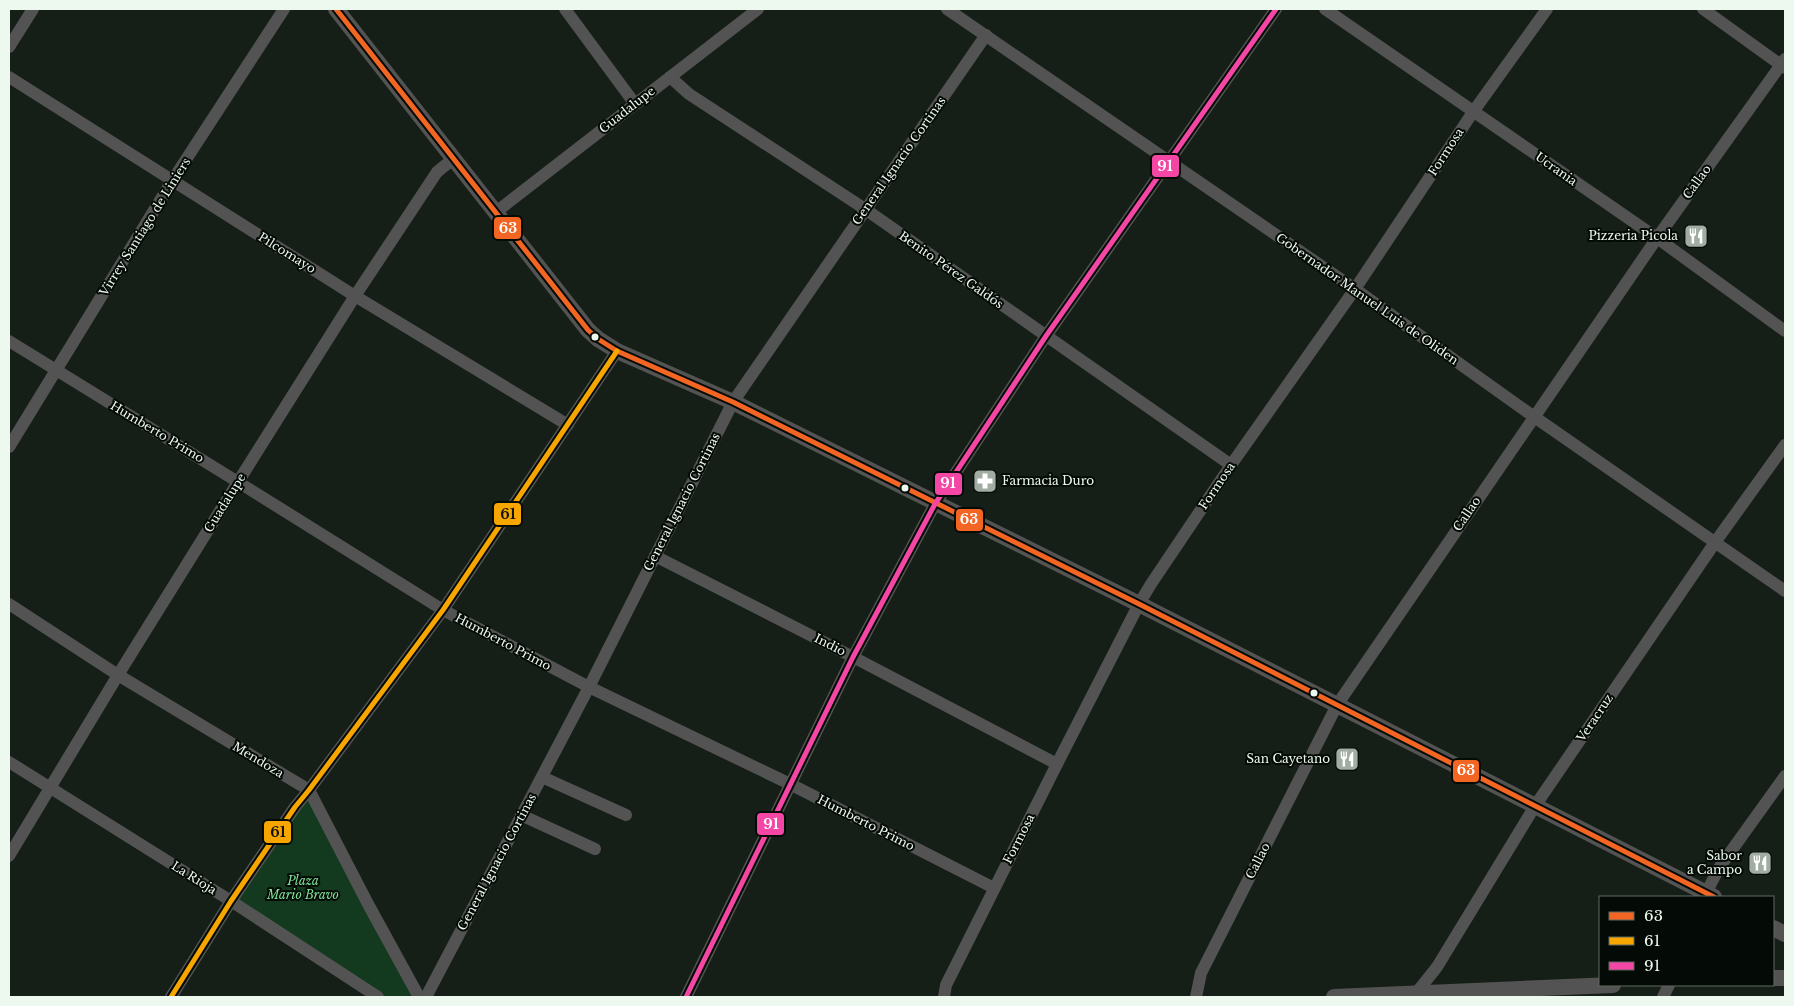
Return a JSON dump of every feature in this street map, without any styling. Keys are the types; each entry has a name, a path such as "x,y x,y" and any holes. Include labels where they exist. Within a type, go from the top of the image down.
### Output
{"street":[{"path":"9,47 32,9"},
{"name":"Virrey Santiago de Liniers","path":"9,446 172,181 284,9"},
{"path":"336,9 588,330 598,339 618,351 733,402 1139,604 1708,896 1719,868 1785,776"},
{"path":"565,9 635,104"},
{"name":"Guadalupe","path":"496,212 756,9"},
{"name":"Gobernador Manuel Luis de Oliden","path":"947,9 1355,290 1785,591"},
{"path":"686,997 853,657 935,504 1046,336 1276,9"},
{"name":"Ucrania","path":"1325,9 1657,238 1785,331"},
{"name":"Formosa","path":"944,997 946,985 994,888 1139,604 1231,465 1355,290 1472,112 1548,9"},
{"path":"1703,9 1784,64"},
{"name":"General Ignacio Cortinas","path":"426,997 542,777 733,402 986,35"},
{"name":"Callao","path":"1196,997 1201,973 1337,705 1533,416 1657,238 1784,64"},
{"name":"Pilcomayo","path":"9,77 355,296 568,425"},
{"name":"Benito Pérez Galdós","path":"670,77 689,94 866,209 1231,465"},
{"name":"Guadalupe","path":"9,856 118,675 355,296 437,172 453,159"},
{"name":"Humberto Primo","path":"9,341 443,610 588,687 790,784 994,888"},
{"path":"171,997 231,901 294,807 309,790 443,610 618,351"},
{"name":"Veracruz","path":"1415,995 1437,967 1535,806 1716,541 1785,446"},
{"name":"Indio","path":"655,556 853,657 1056,764"},
{"name":"Mendoza","path":"9,604 118,675 309,790"},
{"name":"La Rioja","path":"9,762 231,901 378,997"},
{"path":"542,777 626,815"},
{"path":"309,790 419,997"},
{"path":"521,815 595,849"},
{"path":"1334,997 1599,986"}],"green space":[{"name":"Plaza Mario Bravo","path":"309,790 419,997 378,997 231,901"}],"transit line":[{"name":"63","path":"336,9 588,330 598,339 617,351 733,402 1139,604 1712,896"},
{"name":"91","path":"686,997 853,657 935,504 1046,336 1276,9"},
{"name":"61","path":"171,997 231,901 295,807 443,610 617,351"}],"place":[{"name":"Pizzeria Picola","path":"1696,236"},
{"name":"Farmacia Duro","path":"985,481"},
{"name":"San Cayetano","path":"1347,759"},
{"name":"Sabor a Campo","path":"1760,863"}]}
